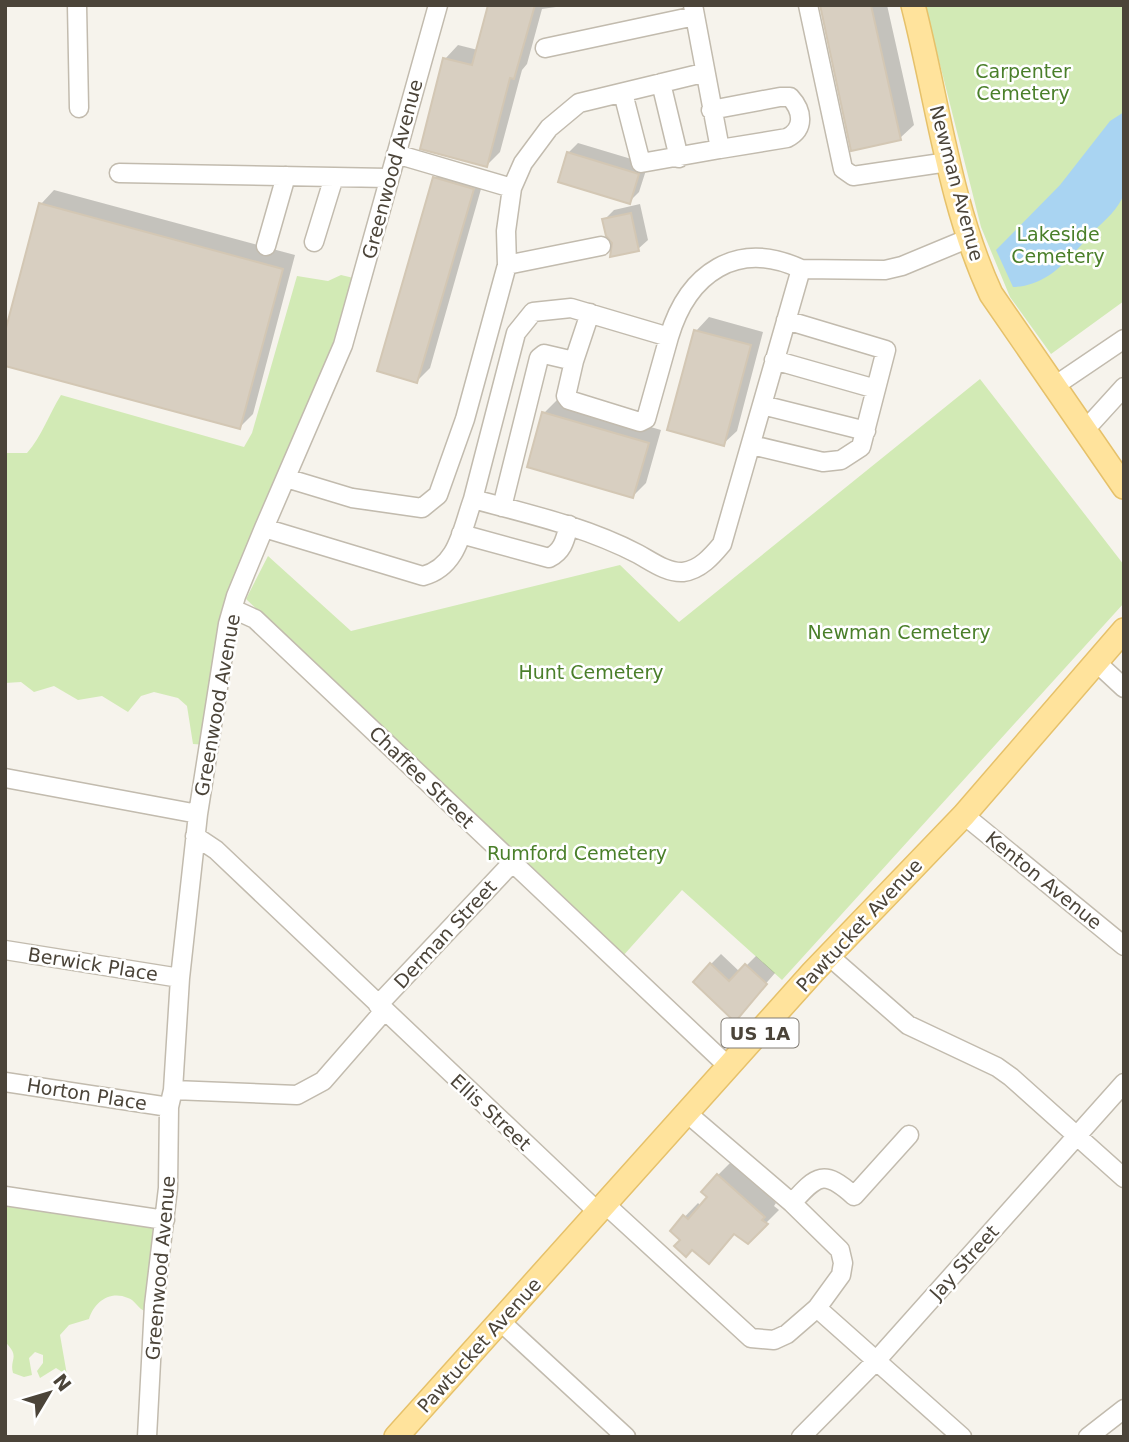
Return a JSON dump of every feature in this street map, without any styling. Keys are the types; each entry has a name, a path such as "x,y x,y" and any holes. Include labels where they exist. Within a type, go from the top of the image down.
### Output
{"main road":[{"name":"Newman Avenue","path":"913,5 967,239 991,294 1124,487"},
{"name":"Pawtucket Avenue","path":"396,1437 829,956 964,815 1124,630"}],"street":[{"path":"78,5 79,108"},
{"name":"Greenwood Avenue","path":"147,1437 153,1305 165,1220 180,978 198,814 233,609 264,528 343,345 438,5"},
{"path":"808,5 842,169 853,176 948,162"},
{"path":"545,48 694,10 703,73 720,149"},
{"path":"286,478 352,498 422,508 432,503 438,495 465,419 507,265 506,231 512,188 523,163 549,128 579,103 703,73"},
{"path":"661,83 679,158"},
{"path":"623,93 642,163 787,138 796,133 801,125 797,105 790,97 711,110"},
{"path":"396,153 512,188"},
{"path":"119,173 388,178"},
{"path":"266,246 286,176"},
{"path":"314,242 334,177"},
{"path":"590,313 566,396 569,400 640,422 646,419 675,317 697,283 717,267 747,256 780,260 800,270 885,270 902,266 967,239"},
{"path":"507,265 601,246"},
{"path":"473,499 569,525 617,543 669,570 683,572 697,567 722,544 800,270"},
{"path":"264,528 423,576 434,573 453,557 473,499 516,333 533,312 571,308 668,337"},
{"path":"752,445 823,462 841,460 862,447 886,350 786,320"},
{"path":"1053,387 1124,340"},
{"path":"502,507 539,358 544,354 574,361"},
{"path":"774,359 876,389"},
{"path":"1084,431 1124,387"},
{"path":"762,405 866,431"},
{"path":"461,534 549,558 558,554 563,546 569,525"},
{"name":"Chaffee Street","path":"233,609 255,619 729,1067"},
{"path":"1096,662 1124,688"},
{"path":"5,778 198,814"},
{"name":"Kenton Avenue","path":"964,815 1124,946"},
{"name":"Ellis Street","path":"195,836 216,850 381,1008 603,1209 751,1338 774,1340 787,1334 817,1308 841,1275 844,1263 840,1250 792,1203 688,1114"},
{"name":"Derman Street","path":"171,1098 282,1097 304,1093 323,1081 381,1008 512,863"},
{"name":"Berwick Place","path":"5,950 180,978"},
{"path":"829,956 908,1025 997,1067 1124,1178"},
{"name":"Horton Place","path":"5,1082 171,1098"},
{"name":"Jay Street","path":"801,1437 875,1362 1124,1083"},
{"path":"792,1203 811,1182 823,1177 836,1179 854,1196 909,1135"},
{"path":"5,1196 165,1220"},
{"path":"817,1308 962,1437"},
{"path":"500,1321 626,1437"},
{"path":"1088,1437 1124,1409"}],"green space":[{"path":"925,5 1124,5 1124,301 1051,354 1010,297 981,227"},
{"path":"341,275 362,280 253,547 207,745 193,744 187,706 178,698 154,692 141,696 128,712 102,696 78,700 54,686 34,692 21,682 5,683 5,453 27,453 61,395 244,447 252,433 297,276 328,281"},
{"path":"980,379 1124,565 1124,603 782,980 682,890 622,957 246,599 268,556 351,631 620,565 679,622"},
{"path":"5,1201 160,1225 145,1311 130,1299 121,1296 109,1297 95,1307 89,1319 69,1325 60,1335 67,1375 56,1368 40,1378 37,1371 43,1363 43,1355 35,1352 29,1358 32,1375 24,1377 13,1373 14,1355 5,1342"}],"water":[{"path":"1124,112 1126,174 1124,193 1119,204 1059,268 1038,281 1013,287 996,250 1060,185 1110,121"}],"building":[{"path":"488,5 535,5 514,79 510,78 487,167 420,149 443,58 472,65"},
{"path":"820,5 871,5 901,140 851,151"},
{"path":"567,152 639,174 630,204 558,182"},
{"path":"433,177 474,189 417,383 377,371"},
{"path":"39,203 283,269 240,429 5,366 5,332"},
{"path":"631,213 639,251 610,257 612,243 606,236 602,219"},
{"path":"694,330 751,345 724,446 667,430"},
{"path":"542,412 649,443 633,498 527,467"},
{"path":"710,963 729,981 745,964 767,984 735,1022 693,982"},
{"path":"717,1174 765,1217 762,1220 768,1224 748,1244 734,1234 709,1264 692,1250 686,1257 674,1246 680,1240 670,1231 683,1215 688,1219 707,1197 701,1192"}],"park label":[{"name":"Carpenter Cemetery","path":"1023,82"},
{"name":"Lakeside Cemetery","path":"1058,245"},
{"name":"Newman Cemetery","path":"899,632"},
{"name":"Hunt Cemetery","path":"591,672"},
{"name":"Rumford Cemetery","path":"577,853"}]}
